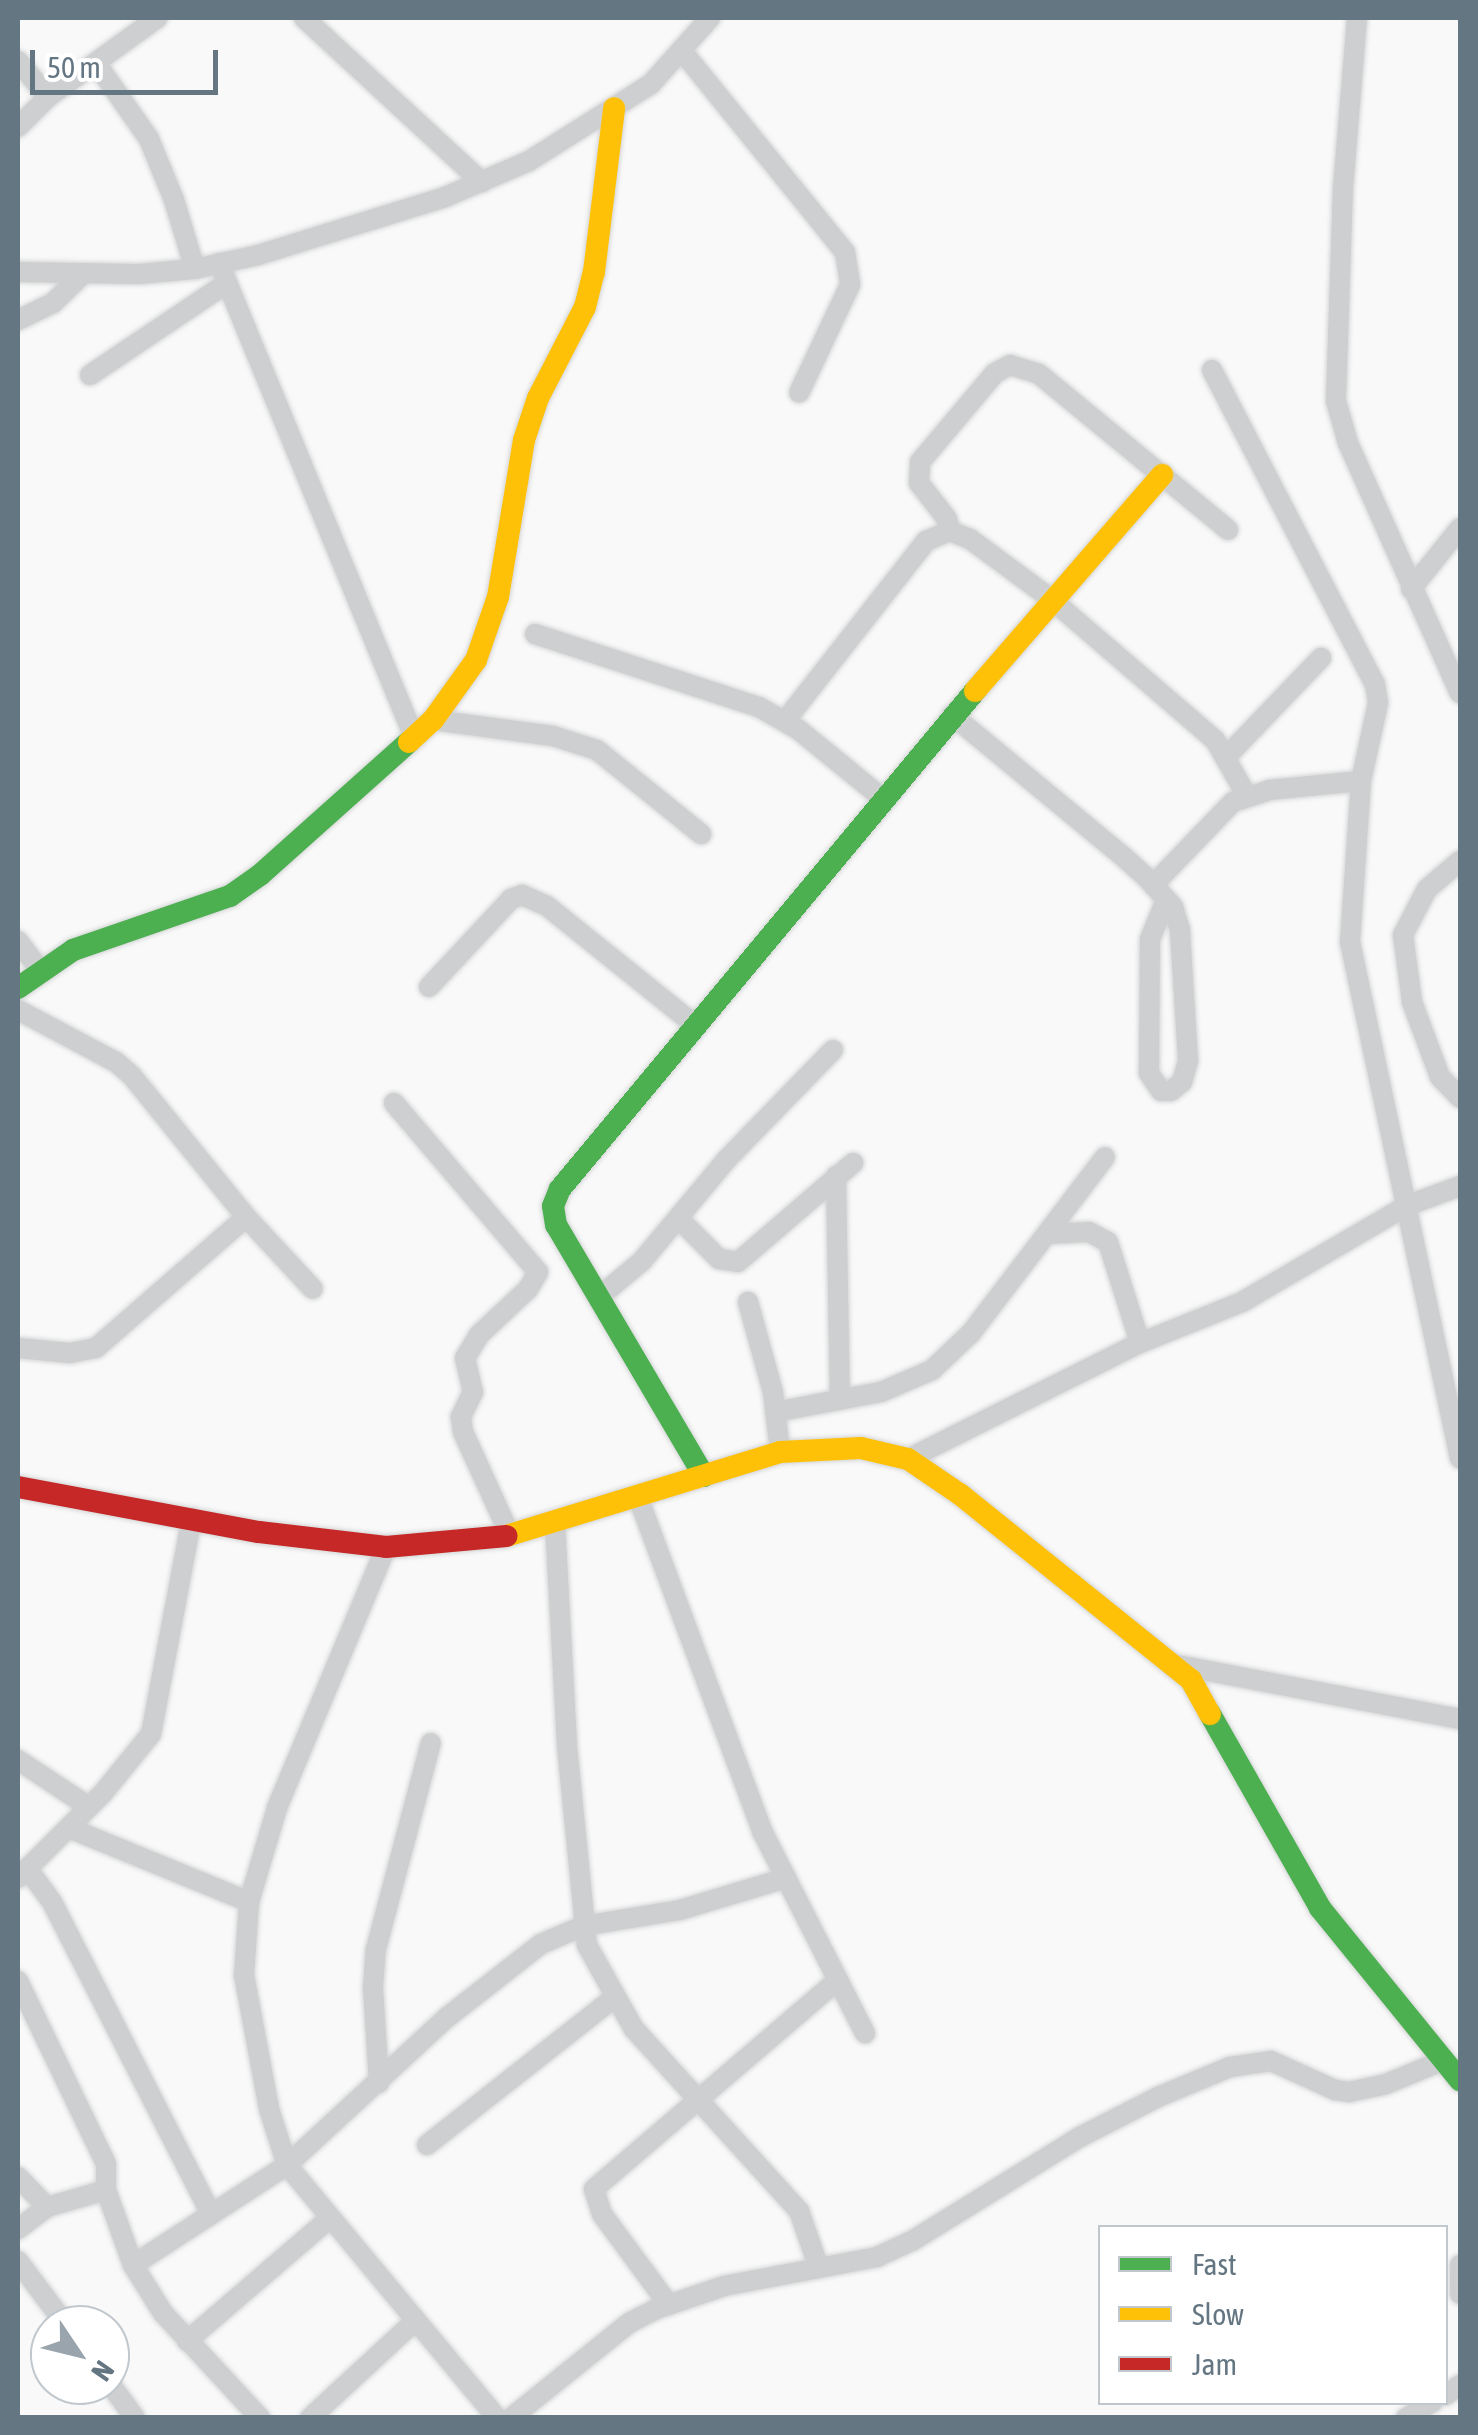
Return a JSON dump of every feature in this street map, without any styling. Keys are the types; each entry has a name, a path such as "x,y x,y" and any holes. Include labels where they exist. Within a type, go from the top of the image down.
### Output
{"street":[{"path":"18,126 48,97 157,18"},
{"path":"304,18 482,182"},
{"path":"90,375 224,273 482,182 529,161 651,84 710,18"},
{"path":"1357,18 1343,186 1336,401 1348,443 1411,588 1458,680"},
{"path":"682,51 845,252 850,284 800,394"},
{"path":"18,61 48,97"},
{"path":"96,63 149,138 174,200 194,269"},
{"path":"18,988 40,970 104,938 230,896 260,875 432,720 476,660 490,626 524,440 538,398 585,306 594,272 614,108"},
{"path":"18,272 194,269 224,273"},
{"path":"18,320 53,303 84,273"},
{"path":"224,273 414,737"},
{"path":"950,531 946,519 919,483 920,462 995,373 1010,365 1039,374 1228,530"},
{"path":"1212,370 1375,684 1378,703 1360,781 1350,942 1460,1458"},
{"path":"704,1476 556,1224 553,1206 560,1188 882,798 1162,475"},
{"path":"1411,588 1460,528"},
{"path":"786,721 926,540 950,531 970,539 1051,599 1215,740 1248,796"},
{"path":"535,634 758,707 786,721 882,798"},
{"path":"1227,756 1321,658"},
{"path":"952,716 1159,892 1178,916 1188,1061 1182,1082 1172,1091 1161,1091 1149,1073 1150,939 1159,892 1233,802 1248,796 1360,781"},
{"path":"432,720 553,736 598,750 702,834"},
{"path":"1460,861 1427,889 1403,935 1412,1002 1440,1077 1460,1098"},
{"path":"429,988 512,899 522,894 548,906 694,1024"},
{"path":"18,940 40,970"},
{"path":"18,1010 116,1062 132,1076 246,1217 313,1289"},
{"path":"599,1297 642,1261 727,1159 833,1050"},
{"path":"394,1103 538,1272 528,1289 479,1335 465,1358 473,1392 461,1416 463,1432 510,1535"},
{"path":"776,1412 902,1386 932,1370 971,1332 1105,1156"},
{"path":"678,1218 719,1259 738,1262 853,1162"},
{"path":"908,1459 1140,1343 1242,1302 1406,1206 1459,1186 1460,1163"},
{"path":"836,1176 840,1400"},
{"path":"18,1348 70,1354 96,1348 246,1217"},
{"path":"1046,1234 1089,1232 1108,1242 1140,1343"},
{"path":"748,1302 776,1412 780,1452"},
{"path":"18,1487 259,1532 386,1547 510,1535 780,1452 860,1448 908,1459 962,1495 1177,1665 1206,1705 1320,1908 1460,2080"},
{"path":"638,1497 762,1831 865,2033"},
{"path":"192,1518 150,1734 89,1807 22,1873 52,1902 212,2214"},
{"path":"555,1524 582,1926 614,1998 696,2102 798,2211 818,2268"},
{"path":"386,1547 294,1762 250,1902 244,1975 269,2109 288,2165 497,2418"},
{"path":"1177,1665 1460,1719"},
{"path":"378,2083 372,1988 376,1949 431,1742"},
{"path":"18,1760 89,1807"},
{"path":"69,1828 250,1902"},
{"path":"133,2265 288,2165 445,2019 528,1952 582,1926 680,1910 786,1878"},
{"path":"669,2305 602,2214 594,2189 616,2164 696,2102 838,1980"},
{"path":"18,1981 106,2164 106,2190 133,2265 163,2314 260,2418"},
{"path":"426,2145 614,1998"},
{"path":"511,2418 630,2323 724,2286 877,2258 912,2241 1080,2136 1230,2067 1271,2061 1335,2090 1349,2092 1386,2084 1442,2061"},
{"path":"18,2177 47,2207"},
{"path":"18,2229 47,2207 106,2190"},
{"path":"188,2341 329,2219"},
{"path":"18,2261 51,2305"},
{"path":"1460,2266 1460,2294"},
{"path":"310,2418 415,2321"},
{"path":"1406,2418 1428,2405"}],"traffic: fast":[{"path":"704,1476 556,1225 553,1206 560,1189 975,691"},
{"path":"18,988 73,950 230,896 260,875 409,742"},
{"path":"1210,1714 1320,1908 1460,2080"}],"traffic: slow":[{"path":"409,742 433,720 476,660 498,597 524,440 538,398 585,307 594,272 614,108"},
{"path":"975,691 1162,475"},
{"path":"506,1536 780,1452 861,1448 908,1459 961,1495 1191,1680 1210,1714"}],"traffic: jam":[{"path":"18,1487 259,1532 386,1547 506,1536"}]}
